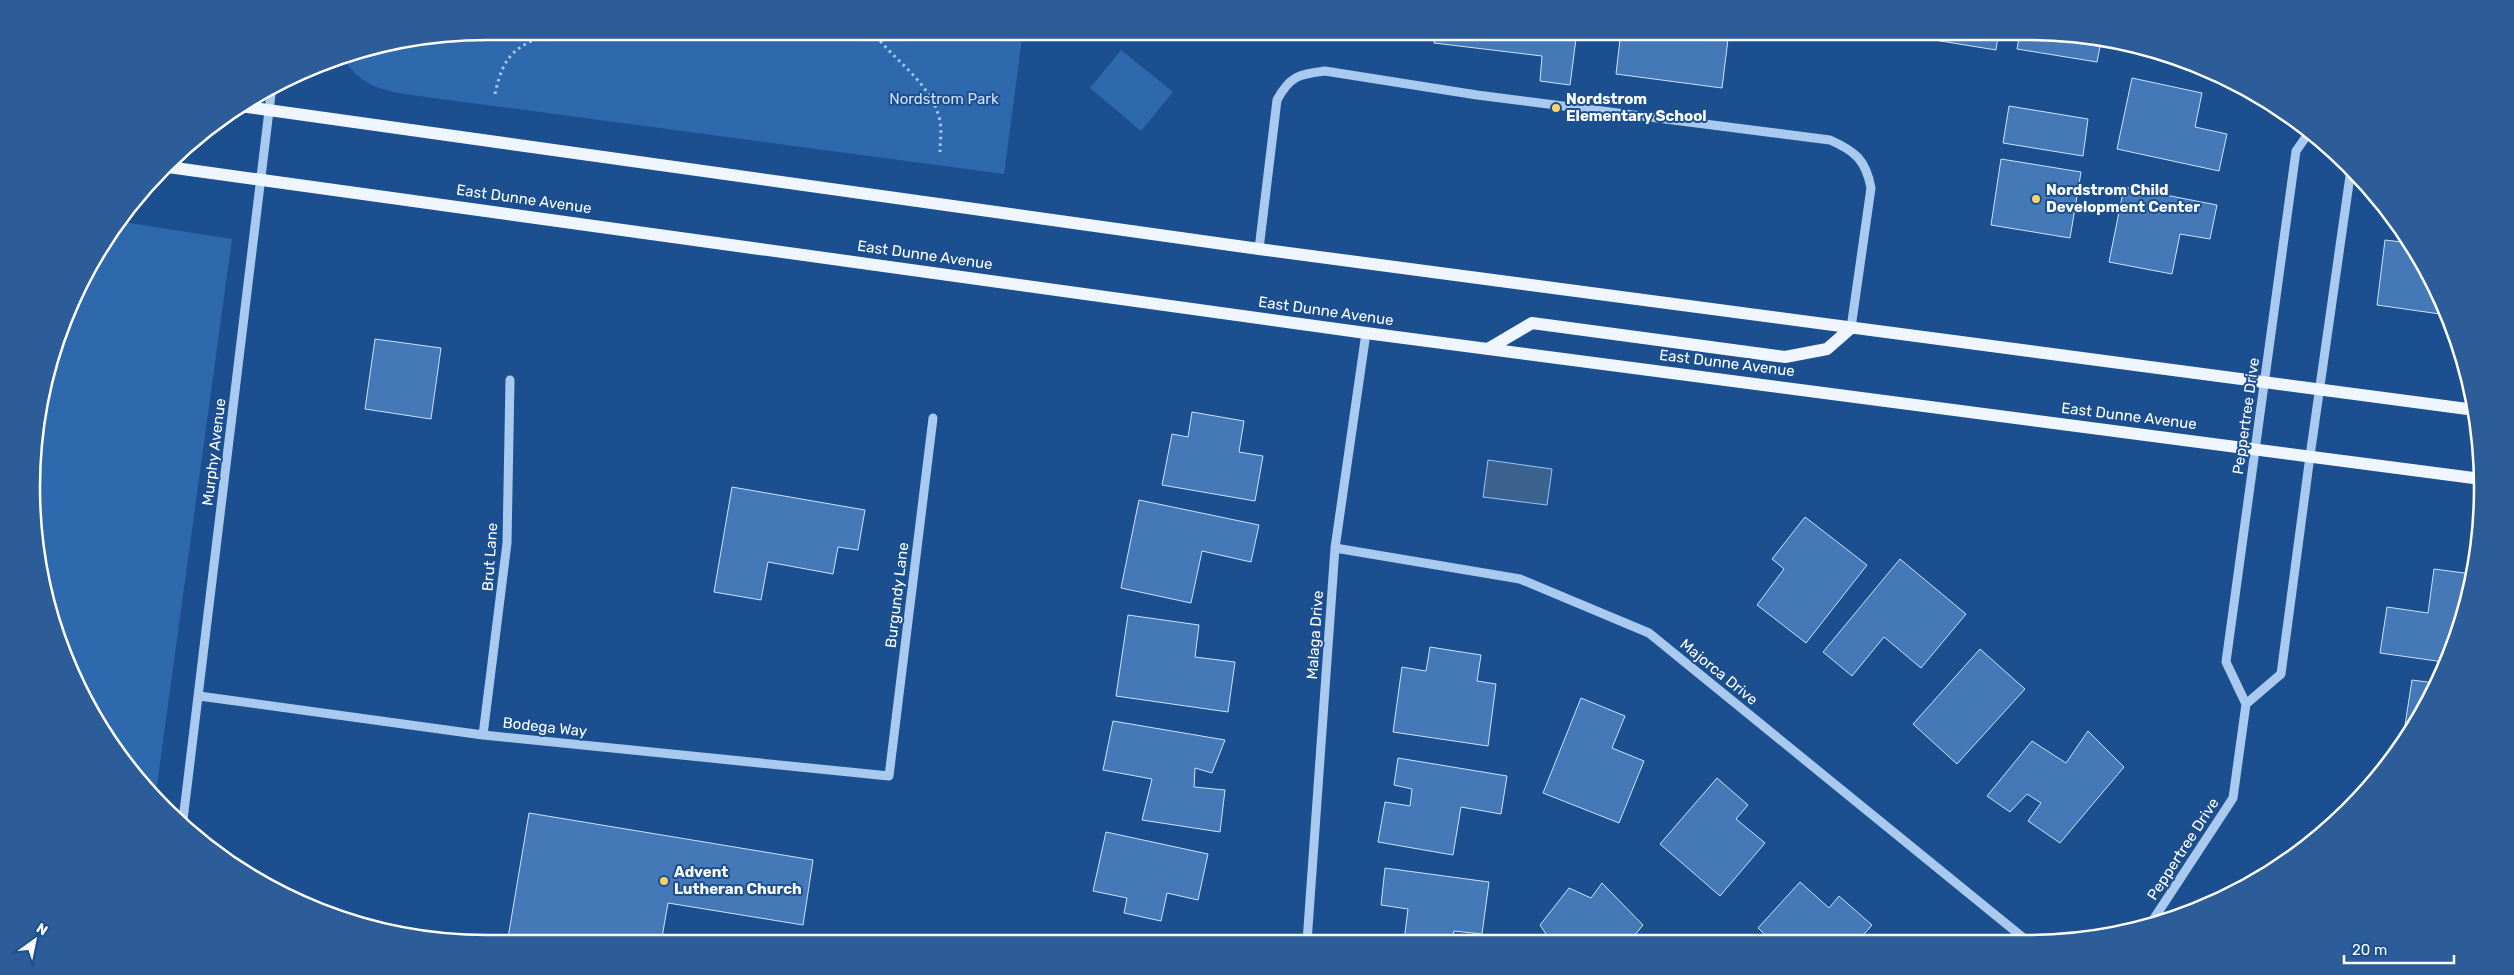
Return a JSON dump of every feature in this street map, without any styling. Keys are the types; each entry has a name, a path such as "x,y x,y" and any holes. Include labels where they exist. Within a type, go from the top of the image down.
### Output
{"main road":[{"path":"251,108 1259,249 2467,409"},
{"name":"East Dunne Avenue","path":"174,168 1366,333 2474,478"},
{"path":"1488,349 1532,323 1785,357 1827,349 1852,328"}],"street":[{"path":"1259,249 1278,100 1286,82 1305,73 1324,71 1477,95 1830,140 1846,147 1856,154 1868,172 1870,188 1852,328"},
{"name":"Murphy Avenue","path":"183,815 200,696 259,179 271,96"},
{"name":"Peppertree Drive","path":"2156,916 2233,798 2246,704 2226,662 2296,151 2306,137"},
{"path":"2246,704 2281,674 2350,178"},
{"name":"Malaga Drive","path":"1307,935 1335,548 1366,333"},
{"name":"Brut Lane","path":"483,735 507,543 510,380"},
{"name":"Burgundy Lane","path":"889,776 933,418"},
{"name":"Majorca Drive","path":"1335,548 1520,579 1649,633 2020,935"},
{"name":"Bodega Way","path":"200,696 483,735 889,776"}],"path":[{"path":"495,94 500,71 505,61 523,44 533,40"},
{"path":"881,40 907,68 936,107 941,124 940,152"}],"green space":[{"name":"Nordstrom Park","path":"1022,40 1004,174 404,94 383,89 367,82 360,78 347,63 372,55 429,44 458,41"},
{"path":"1121,50 1173,92 1141,131 1090,88"},
{"path":"127,223 232,239 156,789 132,760 100,711 74,659 55,603 44,546 41,517 41,458 44,429 55,372 74,316 100,264"}],"shaded area":[{"path":"1488,460 1552,469 1547,505 1483,497"}],"building":[{"path":"1434,40 1576,40 1570,85 1540,81 1542,56 1434,43"},
{"path":"1620,40 1728,40 1722,88 1616,74"},
{"path":"1934,40 1998,40 1996,50"},
{"path":"2018,40 2056,41 2100,47 2097,62 2017,49"},
{"path":"2132,78 2202,93 2195,127 2227,134 2219,171 2117,149"},
{"path":"2009,106 2088,119 2083,156 2003,143"},
{"name":"Nordstrom Child Development Center","path":"2001,159 2081,172 2070,238 1991,225"},
{"path":"2124,187 2217,205 2210,239 2180,234 2172,274 2109,262"},
{"path":"2385,240 2401,242 2439,314 2377,305"},
{"path":"375,339 441,348 431,419 365,409"},
{"path":"1192,412 1244,421 1239,452 1263,456 1255,501 1162,485 1172,434 1188,437"},
{"path":"732,487 865,510 858,550 838,547 833,574 768,562 761,600 714,592"},
{"path":"1139,500 1259,525 1251,562 1202,551 1191,603 1121,588"},
{"path":"1805,517 1867,565 1806,643 1757,605 1784,569 1772,559"},
{"path":"1900,559 1966,614 1921,668 1884,637 1852,676 1823,652"},
{"path":"2434,569 2465,573 2459,603 2439,661 2380,653 2387,607 2428,613"},
{"path":"1128,615 1199,625 1195,657 1235,662 1228,712 1116,696"},
{"path":"1430,647 1481,655 1477,681 1496,684 1488,746 1393,732 1402,667 1426,671"},
{"path":"1980,649 2025,689 1957,764 1913,724"},
{"path":"2412,680 2429,682 2414,711 2405,726"},
{"path":"1581,698 1625,716 1612,748 1644,761 1619,823 1543,793"},
{"path":"1113,721 1225,740 1212,773 1195,768 1194,787 1225,790 1220,832 1142,820 1152,779 1103,770"},
{"path":"2088,731 2124,767 2060,843 2028,821 2041,803 2027,794 2010,812 1987,796 2032,741 2066,763"},
{"path":"1398,758 1507,776 1501,814 1461,807 1453,855 1378,842 1385,802 1410,806 1412,789 1394,785"},
{"path":"1717,778 1748,805 1736,819 1765,843 1720,896 1660,844"},
{"name":"Advent Lutheran Church","path":"529,813 813,860 803,925 668,903 662,935 509,935"},
{"path":"1106,832 1208,854 1198,900 1167,893 1161,921 1124,913 1127,898 1093,891"},
{"path":"1385,868 1489,882 1482,934 1454,931 1453,935 1405,935 1408,909 1381,905"},
{"path":"1800,882 1829,908 1839,896 1872,925 1863,935 1766,935 1758,928"},
{"path":"1602,883 1643,925 1635,935 1547,935 1540,925 1569,888 1591,898"}],"place":[{"name":"Nordstrom Elementary School","path":"1556,108"},
{"name":"Nordstrom Child Development Center","path":"2036,199"},
{"name":"Advent Lutheran Church","path":"664,881"}]}
